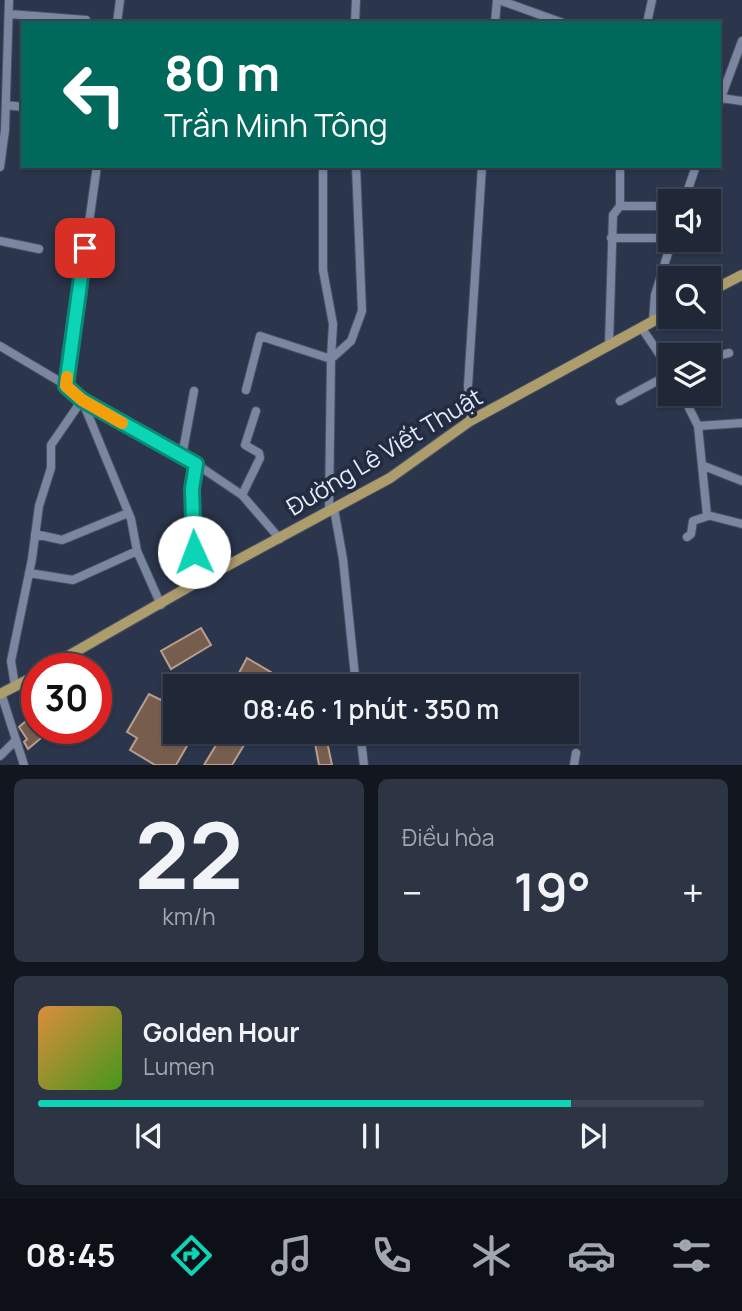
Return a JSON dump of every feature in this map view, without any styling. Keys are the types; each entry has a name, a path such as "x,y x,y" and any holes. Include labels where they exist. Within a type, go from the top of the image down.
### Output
{"main road":[{"path":"721,286 742,275"},
{"name":"Đường Lê Viết Thuật","path":"74,653 199,581 390,478 470,421 658,318"},
{"path":"1,693 21,683"}],"street":[{"path":"0,167 6,105 9,0"},
{"path":"117,21 120,0"},
{"path":"355,21 356,0"},
{"path":"495,21 498,0 557,21"},
{"path":"647,21 652,0"},
{"path":"9,14 86,20"},
{"path":"721,98 742,42"},
{"path":"721,101 742,102"},
{"path":"6,105 21,107"},
{"path":"66,386 97,168"},
{"path":"323,168 323,270 333,324 331,510 343,559 355,674"},
{"path":"331,359 351,341 362,311 356,168"},
{"path":"470,421 468,386 482,168"},
{"path":"609,344 612,220 620,206 620,168"},
{"path":"688,189 695,168"},
{"path":"620,206 658,206"},
{"path":"611,238 658,239"},
{"path":"0,241 39,249"},
{"path":"653,321 655,295 667,252"},
{"path":"641,327 658,353"},
{"path":"246,390 260,336 331,359"},
{"path":"0,346 66,386 82,400 196,464 242,495 280,539"},
{"path":"721,355 729,353"},
{"path":"620,401 658,379"},
{"path":"182,456 194,391"},
{"path":"82,400 128,513 136,551 147,568 161,605"},
{"path":"15,686 11,661 39,506 51,468 51,446 82,400"},
{"path":"688,406 698,426 708,516"},
{"path":"242,495 260,458 259,453 245,445 256,411"},
{"path":"698,426 742,423"},
{"path":"196,464 192,489 193,541 199,581"},
{"path":"704,466 742,481"},
{"path":"35,534 62,540 128,513"},
{"path":"687,537 691,534 693,521 708,516 742,524"},
{"path":"29,573 73,580 136,551"},
{"path":"1,693 24,765"},
{"path":"0,756 16,740"},
{"path":"361,744 363,765"},
{"path":"574,765 576,753"}],"building":[{"path":"201,628 211,645 171,669 161,651"},
{"path":"247,658 274,674 241,674"},
{"path":"149,694 161,700 163,696 163,744 188,744 176,765 155,765 130,750 137,738 127,732"},
{"path":"217,744 245,744 232,765 204,765"},
{"path":"315,744 328,744 332,765 319,765"}],"slow traffic":[{"path":"67,377 66,386 82,400 122,423"}],"route":[{"path":"85,248 66,386 82,400 196,464 192,489 194,552"}]}
